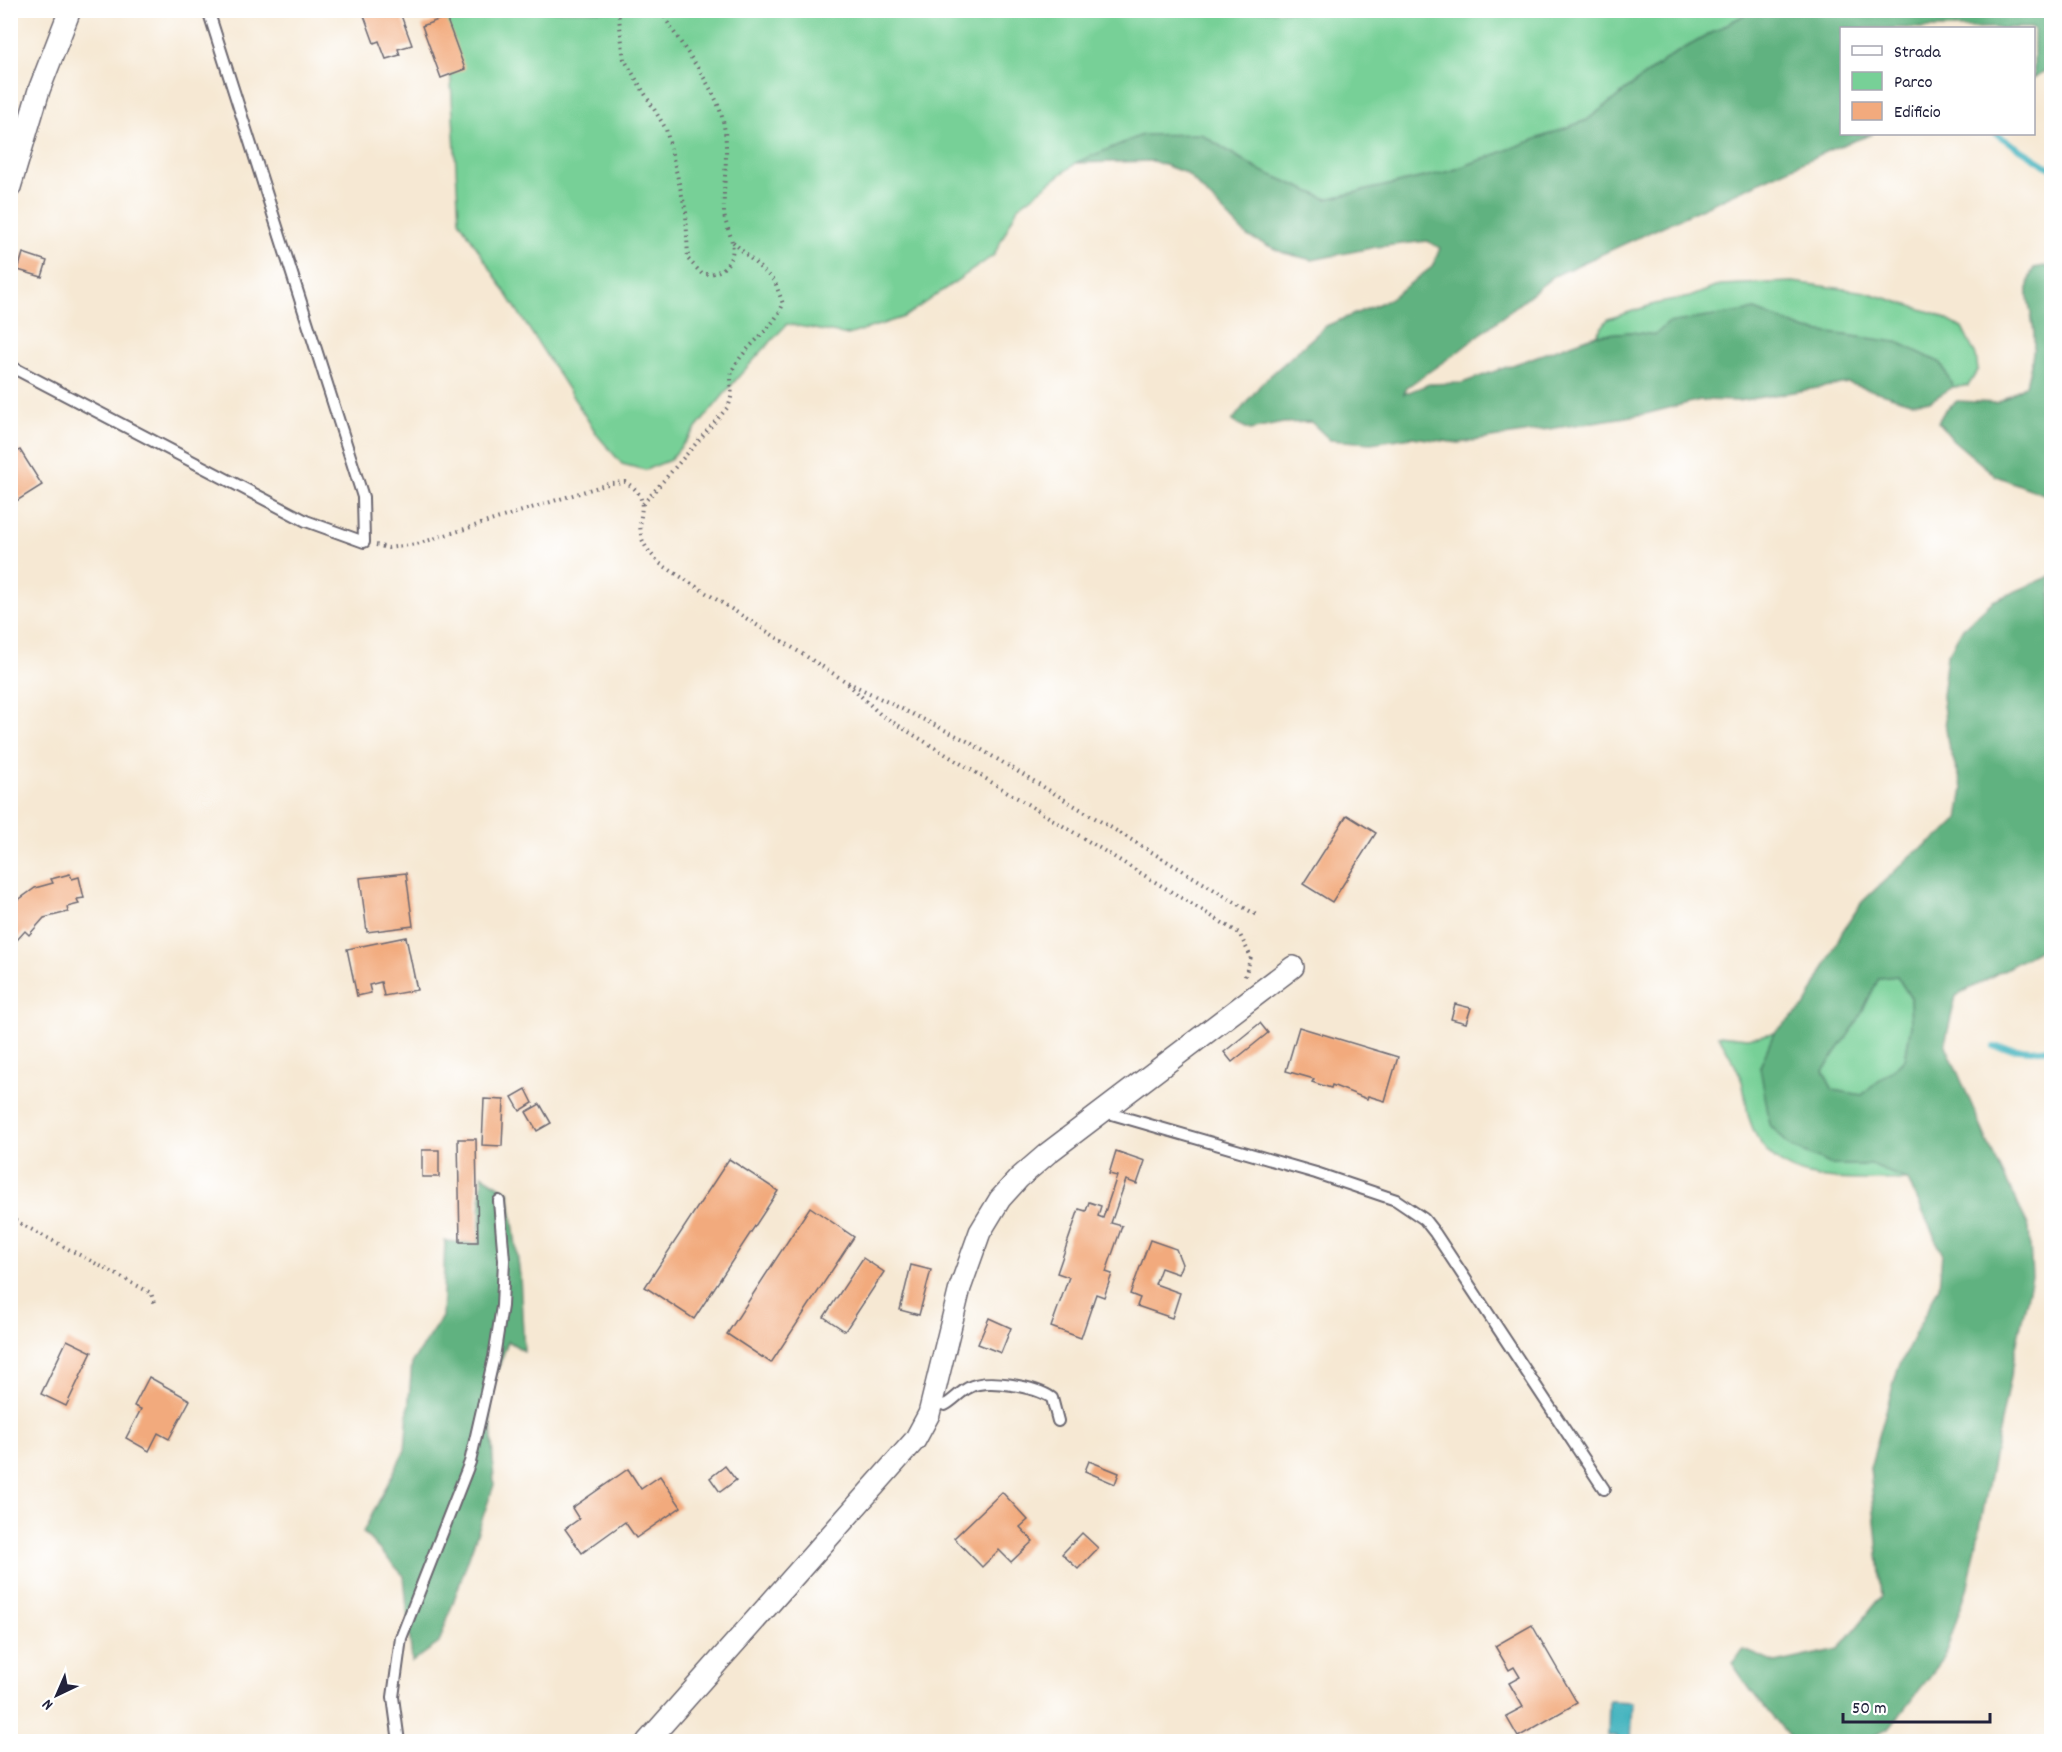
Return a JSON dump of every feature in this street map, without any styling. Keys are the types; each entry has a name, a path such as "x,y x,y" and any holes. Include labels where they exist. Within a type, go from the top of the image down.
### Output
{"street":[{"path":"10,187 39,90 70,10"},
{"path":"647,1742 908,1449 924,1425 932,1402 965,1268 989,1216 1019,1178 1048,1153 1105,1112 1293,967"}],"lane":[{"path":"10,366 306,521 364,542 363,497 208,10"},
{"path":"1105,1112 1316,1173 1407,1206 1424,1219 1436,1233 1604,1490"},
{"path":"399,1742 393,1697 401,1638 470,1462 494,1357 502,1306 504,1260 499,1201"},
{"path":"932,1402 945,1405 967,1388 980,1383 1024,1387 1043,1391 1052,1398 1058,1421"}],"path":[{"path":"618,10 624,59 666,129 686,212 688,259 702,274 713,275 724,268 732,256 732,241 724,214 728,150 717,101 661,10"},
{"path":"643,505 728,407 733,394 731,374 736,364 778,318 783,304 775,282 732,241"},
{"path":"364,542 388,548 417,544 611,483 625,482 633,486 640,494 643,505 640,525 642,537 647,549 659,563 844,681 967,741 1258,916"},
{"path":"844,681 881,715 1239,933 1251,957 1243,982"},
{"path":"10,1218 151,1293 154,1303"}],"green space":[{"path":"430,11 1751,11 1669,57 1587,120 1451,171 1327,199 1257,169 1201,134 1076,163 1018,207 994,255 904,317 848,335 787,324 740,375 670,460 645,470 622,464 598,436 459,220 449,46"},
{"path":"1751,11 2051,11 2051,67 2035,77 2035,27 1840,27 1840,135 1870,135 1834,148 1554,276 1459,351 1407,387 1404,394 1429,384 1462,383 1596,335 1631,332 1655,335 1668,323 1755,310 1806,330 1897,342 1941,363 1953,387 1930,401 1910,402 1848,383 1738,401 1700,400 1645,414 1459,443 1412,437 1371,443 1330,440 1311,422 1283,423 1250,430 1232,421 1262,383 1326,326 1388,300 1432,267 1440,248 1427,241 1376,247 1312,260 1284,253 1247,236 1186,173 1153,161 1075,163 1142,135 1201,134 1257,169 1327,199 1451,171 1587,120 1669,57"},
{"path":"2045,266 2052,269 2051,497 1996,476 1953,440 1938,422 1945,410 1957,401 1997,403 2026,385 2034,342 2028,286 2034,268"},
{"path":"1793,282 1866,292 1937,314 1962,328 1976,356 1978,370 1968,386 1953,387 1941,363 1897,342 1806,330 1755,310 1655,335 1631,332 1596,335 1608,319 1655,304 1690,297 1720,285"},
{"path":"2051,576 2051,944 1956,996 1945,1043 1992,1152 2029,1227 2032,1277 1968,1586 1944,1658 1889,1729 1860,1742 1802,1741 1789,1737 1752,1692 1732,1663 1744,1650 1776,1663 1839,1649 1882,1596 1870,1468 1898,1368 1939,1286 1942,1253 1908,1180 1871,1165 1832,1165 1791,1147 1770,1125 1760,1067 1774,1033 1806,1005 1842,932 1862,902 1913,854 1943,834 1958,819 1963,788 1948,744 1942,696 1947,656 1963,628 1993,601","holes":["1897,976 1910,997 1911,1026 1905,1059 1862,1095 1833,1090 1823,1071 1856,1024 1879,978"]},
{"path":"1897,976 1910,997 1911,1026 1905,1059 1862,1095 1833,1090 1823,1071 1855,1024 1879,978"},
{"path":"1774,1033 1760,1067 1832,1165 1871,1165 1909,1180 1838,1179 1815,1176 1794,1170 1776,1160 1761,1144 1750,1121 1741,1078 1718,1035 1747,1038"},
{"path":"482,1175 509,1192 520,1276 524,1351 508,1341 490,1392 494,1485 439,1643 412,1662 404,1576 363,1532 405,1450 412,1362 442,1317 445,1241 479,1244"}],"water":[{"path":"1609,1701 1633,1702 1631,1741 1617,1741 1617,1736 1608,1736"}],"building":[{"path":"362,10 399,10 412,45 398,49 400,55 386,59 379,41 374,43"},
{"path":"446,17 465,69 441,78 422,26"},
{"path":"23,253 47,261 42,277 18,270"},
{"path":"20,450 42,485 15,502 10,495 10,456"},
{"path":"1347,815 1376,833 1332,902 1303,884"},
{"path":"406,873 413,926 367,932 360,878"},
{"path":"70,874 72,879 79,877 84,898 77,899 79,904 67,907 68,912 44,918 29,935 25,931 17,940 13,937 10,940 10,906 35,888 53,883 51,879"},
{"path":"406,937 417,990 384,996 381,982 369,985 371,993 357,996 347,949"},
{"path":"1455,1004 1471,1008 1466,1023 1451,1019"},
{"path":"1260,1023 1268,1033 1232,1062 1224,1052"},
{"path":"1299,1027 1398,1057 1385,1101 1368,1096 1367,1099 1332,1085 1331,1088 1312,1082 1314,1079 1286,1071"},
{"path":"526,1089 533,1103 520,1111 512,1097"},
{"path":"484,1099 504,1100 502,1146 482,1145"},
{"path":"540,1104 551,1123 537,1131 526,1112"},
{"path":"458,1139 476,1139 478,1242 460,1242"},
{"path":"422,1150 439,1150 439,1177 422,1177"},
{"path":"1116,1151 1145,1161 1137,1184 1126,1180 1111,1223 1122,1226 1106,1272 1112,1274 1104,1297 1096,1294 1081,1338 1051,1327 1069,1277 1057,1273 1079,1209 1086,1211 1089,1202 1101,1206 1098,1216 1103,1218 1117,1176 1109,1174"},
{"path":"729,1159 778,1191 694,1319 645,1287"},
{"path":"810,1207 854,1237 771,1363 727,1334"},
{"path":"1150,1240 1176,1249 1182,1264 1178,1274 1161,1268 1155,1284 1180,1293 1172,1318 1137,1306 1140,1298 1130,1294"},
{"path":"863,1258 884,1272 845,1331 824,1317"},
{"path":"911,1265 931,1270 919,1315 900,1310"},
{"path":"989,1318 1011,1328 1001,1353 978,1344"},
{"path":"67,1340 92,1352 66,1406 41,1394"},
{"path":"149,1377 190,1400 169,1439 158,1433 149,1451 126,1438 141,1409 134,1406"},
{"path":"1089,1461 1119,1473 1115,1484 1085,1471"},
{"path":"725,1466 736,1480 720,1492 710,1478"},
{"path":"628,1469 641,1489 660,1476 681,1507 636,1538 625,1522 582,1553 565,1529 579,1519 572,1508"},
{"path":"1002,1492 1028,1520 1020,1527 1033,1541 1011,1562 999,1550 982,1567 954,1538"},
{"path":"1082,1533 1098,1548 1078,1569 1062,1554"},
{"path":"1532,1625 1577,1703 1518,1737 1506,1716 1523,1707 1509,1683 1520,1677 1514,1667 1509,1670 1495,1646"}],"waterway":[{"path":"1998,135 2052,169"},
{"path":"1994,1047 2031,1050 2052,1048"}]}
